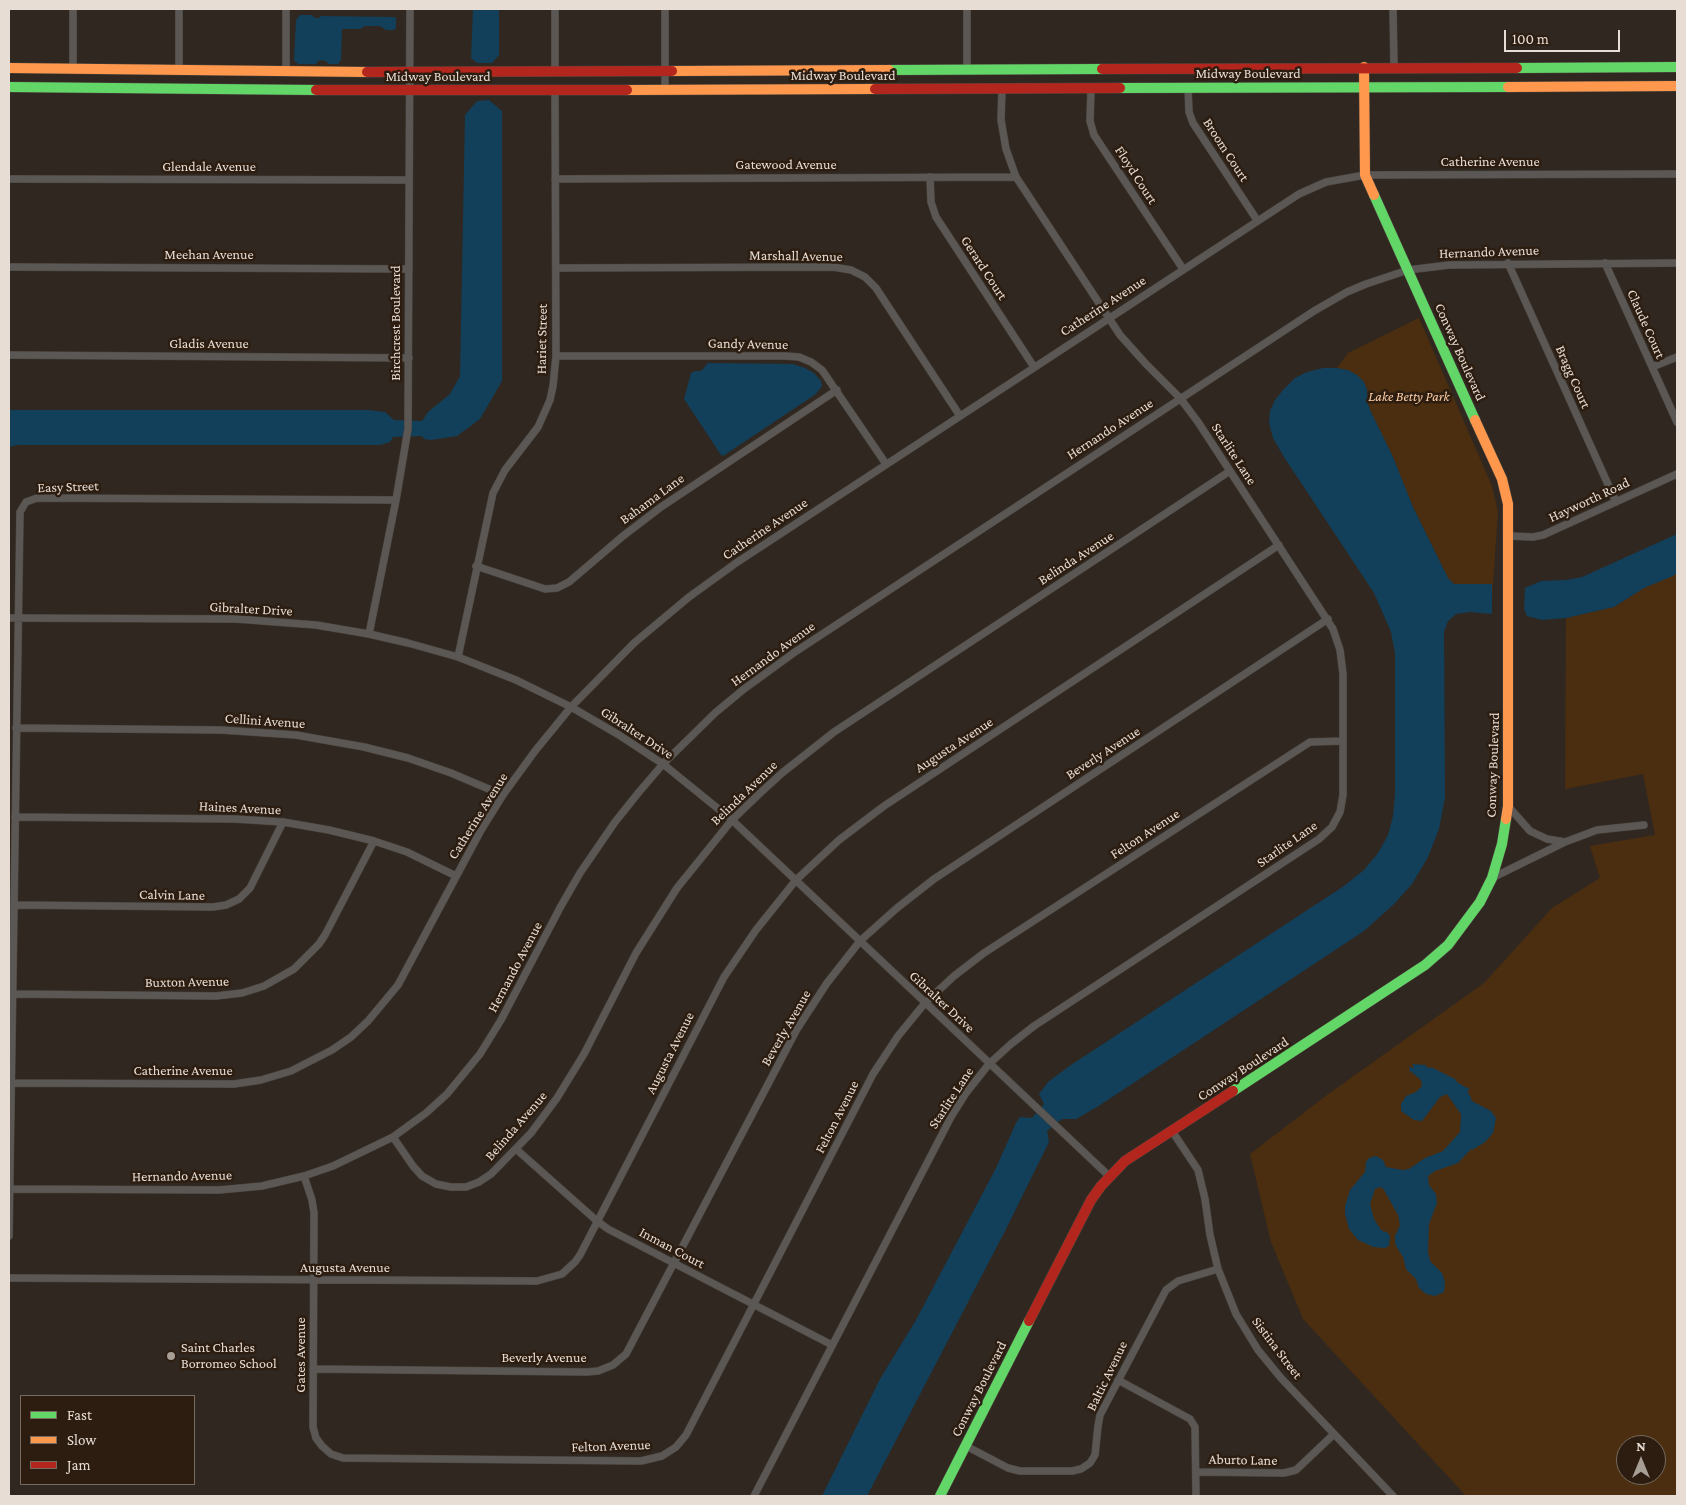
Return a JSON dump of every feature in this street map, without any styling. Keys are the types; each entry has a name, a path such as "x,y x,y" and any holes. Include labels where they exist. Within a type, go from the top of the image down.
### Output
{"street":[{"path":"73,9 73,68"},
{"path":"179,9 179,69"},
{"path":"286,9 286,70"},
{"name":"Birchcrest Boulevard","path":"369,634 406,447 408,411 410,9"},
{"path":"555,9 555,71"},
{"path":"665,9 665,90"},
{"path":"967,9 967,69"},
{"path":"1393,9 1394,67"},
{"name":"Midway Boulevard","path":"9,68 410,72 1677,67"},
{"name":"Conway Boulevard","path":"940,1496 1091,1200 1109,1176 1125,1161 1425,965 1448,945 1465,924 1480,902 1492,878 1502,844 1508,806 1508,504 1502,479 1365,175 1364,68"},
{"name":"Midway Boulevard","path":"9,87 410,91 1677,86"},
{"name":"Starlite Lane","path":"754,1496 951,1117 966,1093 989,1064 1034,1026 1319,839 1332,827 1340,812 1343,795 1342,661 1337,640 1328,620 1198,422 1180,398 1133,350 1108,318 1016,177 1007,154 1002,130 1002,88"},
{"name":"Floyd Court","path":"1090,88 1090,121 1094,135 1182,269"},
{"name":"Broom Court","path":"1188,88 1189,112 1193,123 1257,220"},
{"name":"Hariet Street","path":"458,657 493,493 505,470 530,440 543,416 553,386 556,356 555,90"},
{"name":"Catherine Avenue","path":"11,1083 234,1084 272,1077 312,1062 351,1036 384,1004 408,969 456,876 503,795 571,706 634,643 689,597 736,563 1299,194 1315,186 1338,179 1365,175 1677,174"},
{"name":"Gerard Court","path":"930,177 931,202 936,217 1034,367"},
{"name":"Gatewood Avenue","path":"555,179 1016,177"},
{"name":"Glendale Avenue","path":"9,179 409,180"},
{"name":"Bragg Court","path":"1508,263 1616,502"},
{"name":"Claude Court","path":"1605,263 1677,422"},
{"name":"Hernando Avenue","path":"10,1189 219,1190 262,1186 304,1176 350,1159 393,1136 426,1113 447,1094 480,1054 501,1020 561,906 615,822 663,764 715,713 781,662 1330,301 1366,284 1408,270 1449,265 1677,263"},
{"name":"Meehan Avenue","path":"9,267 409,269"},
{"name":"Marshall Avenue","path":"556,268 833,267 851,270 865,277 876,288 960,416"},
{"name":"Gladis Avenue","path":"9,355 408,358"},
{"name":"Gandy Avenue","path":"556,356 785,356 799,358 811,362 822,370 886,464"},
{"path":"1652,367 1677,357"},
{"name":"Bahama Lane","path":"476,566 545,589 557,588 569,582 623,536 661,507 837,390"},
{"name":"Belinda Avenue","path":"393,1136 413,1166 422,1176 436,1184 466,1187 479,1182 491,1174 545,1116 569,1080 636,954 664,906 696,862 732,820 782,773 834,732 1230,471"},
{"name":"Hayworth Road","path":"1509,536 1533,537 1543,535 1677,474"},
{"name":"Easy Street","path":"9,1236 20,512 26,502 38,498 396,500"},
{"name":"Augusta Avenue","path":"9,1278 545,1280 562,1274 575,1262 724,977 756,930 796,880 839,840 884,806 1279,545"},
{"name":"Gibralter Drive","path":"9,618 236,619 310,624 369,634 458,657 516,680 571,706 620,734 663,764 732,820 1109,1176"},
{"name":"Beverly Avenue","path":"313,1369 598,1371 613,1365 626,1354 797,1029 827,983 860,942 897,908 934,879 1328,620"},
{"name":"Cellini Avenue","path":"16,728 221,730 296,735 364,746 408,758 451,773 503,795"},
{"name":"Felton Avenue","path":"405,1458 641,1461 662,1456 676,1447 686,1435 873,1074 898,1036 925,1003 954,976 984,953 1310,742 1343,741"},
{"path":"1508,806 1530,831 1547,839 1565,842"},
{"name":"Haines Avenue","path":"15,817 234,819 283,822 330,830 374,841 407,852 456,876"},
{"name":"Calvin Lane","path":"14,906 212,907 226,905 239,899 250,888 283,822"},
{"path":"1492,878 1565,842 1597,830 1644,825"},
{"name":"Buxton Avenue","path":"12,994 216,996 242,993 264,986 294,969 318,944 374,841"},
{"name":"Sistina Street","path":"1172,1131 1198,1170 1218,1269 1236,1314 1258,1350 1281,1378 1393,1496"},
{"name":"Inman Court","path":"516,1149 597,1221 674,1264 832,1345"},
{"name":"Gates Avenue","path":"304,1176 314,1213 313,1427 316,1438 331,1454 343,1458 405,1458"},
{"name":"Baltic Avenue","path":"966,1446 1008,1468 1020,1471 1072,1471 1082,1469 1096,1455 1100,1415 1166,1290 1178,1281 1218,1269"},
{"path":"1118,1380 1190,1418 1195,1427 1196,1496"},
{"name":"Aburto Lane","path":"1196,1472 1284,1473 1296,1470 1334,1434"}],"green space":[{"name":"Lake Betty Park","path":"1419,318 1492,486 1498,512 1492,598 1492,584 1454,584 1448,578 1413,507 1393,457 1371,412 1364,382 1357,375 1337,368 1348,353"},
{"path":"1677,573 1677,1496 1466,1496 1303,1319 1271,1242 1250,1154 1327,1095 1484,983 1552,908 1600,878 1590,846 1655,835 1643,774 1565,789 1566,618 1614,607 1644,588"}],"water":[{"path":"473,9 499,9 499,55 492,63 477,63 471,58"},
{"path":"300,15 312,15 315,18 321,16 394,17 396,18 396,28 394,30 386,30 380,26 365,26 360,29 342,29 341,60 338,64 329,64 326,61 319,60 316,64 298,64 294,60 296,20"},
{"path":"489,100 502,111 502,381 480,419 457,436 431,440 424,439 422,436 393,437 390,442 380,445 17,445 9,447 9,410 369,410 385,412 394,420 422,421 428,412 450,394 460,376 465,115 477,101"},
{"path":"708,363 793,364 814,373 821,381 822,386 816,394 723,456 684,399 691,373 701,371"},
{"path":"1323,368 1348,370 1364,382 1371,412 1393,457 1413,507 1448,578 1454,584 1492,584 1492,614 1470,612 1456,614 1448,621 1444,632 1445,798 1439,829 1428,857 1412,884 1394,904 1364,931 1097,1107 1076,1119 1062,1119 1047,1131 1049,1142 1004,1233 867,1496 822,1496 880,1379 916,1320 996,1168 1016,1123 1020,1117 1032,1118 1044,1104 1039,1094 1048,1082 1344,886 1364,870 1378,853 1388,835 1393,816 1395,794 1395,653 1391,632 1374,593 1284,457 1273,438 1269,423 1270,411 1275,400 1283,390 1295,378 1307,372"},
{"path":"1677,534 1677,573 1673,576 1644,588 1614,607 1566,618 1542,620 1527,616 1524,609 1525,588 1541,581 1582,577"},
{"path":"1412,1064 1426,1065 1426,1067 1433,1068 1455,1079 1467,1088 1469,1087 1468,1093 1472,1099 1470,1100 1491,1111 1496,1118 1493,1133 1485,1142 1471,1149 1458,1163 1435,1171 1428,1176 1429,1185 1436,1194 1437,1203 1429,1224 1428,1252 1430,1261 1442,1273 1445,1282 1444,1292 1435,1296 1426,1294 1419,1288 1416,1279 1406,1269 1403,1257 1395,1242 1395,1236 1400,1225 1398,1215 1381,1187 1375,1189 1370,1204 1374,1219 1381,1230 1390,1236 1389,1246 1385,1248 1373,1247 1358,1240 1349,1229 1345,1214 1345,1206 1350,1190 1365,1172 1366,1162 1369,1158 1376,1156 1383,1160 1386,1167 1403,1170 1409,1169 1425,1158 1443,1151 1460,1132 1461,1114 1447,1094 1440,1097 1422,1121 1414,1120 1401,1111 1401,1104 1406,1096 1416,1092 1422,1086 1421,1080 1409,1070 1410,1066 1411,1068 1414,1067"}],"traffic: fast":[{"path":"1517,68 1677,67"},
{"path":"889,70 1102,69"},
{"path":"9,87 316,90"},
{"path":"1120,88 1508,87"},
{"path":"1374,195 1475,420"},
{"path":"1233,1091 1425,965 1448,945 1480,902 1492,878 1502,844 1506,819"},
{"path":"940,1496 1029,1321"}],"traffic: slow":[{"path":"1364,67 1365,175 1374,195"},
{"path":"9,68 367,72"},
{"path":"672,71 889,70"},
{"path":"1508,87 1677,86"},
{"path":"627,90 875,89"},
{"path":"1475,420 1502,479 1508,504 1508,806 1506,819"}],"traffic: jam":[{"path":"1102,69 1517,68"},
{"path":"367,72 672,71"},
{"path":"875,89 1120,88"},
{"path":"316,90 627,90"},
{"path":"1029,1321 1091,1200 1101,1186 1125,1161 1233,1091"}],"place":[{"name":"Saint Charles Borromeo School","path":"171,1356"}]}
